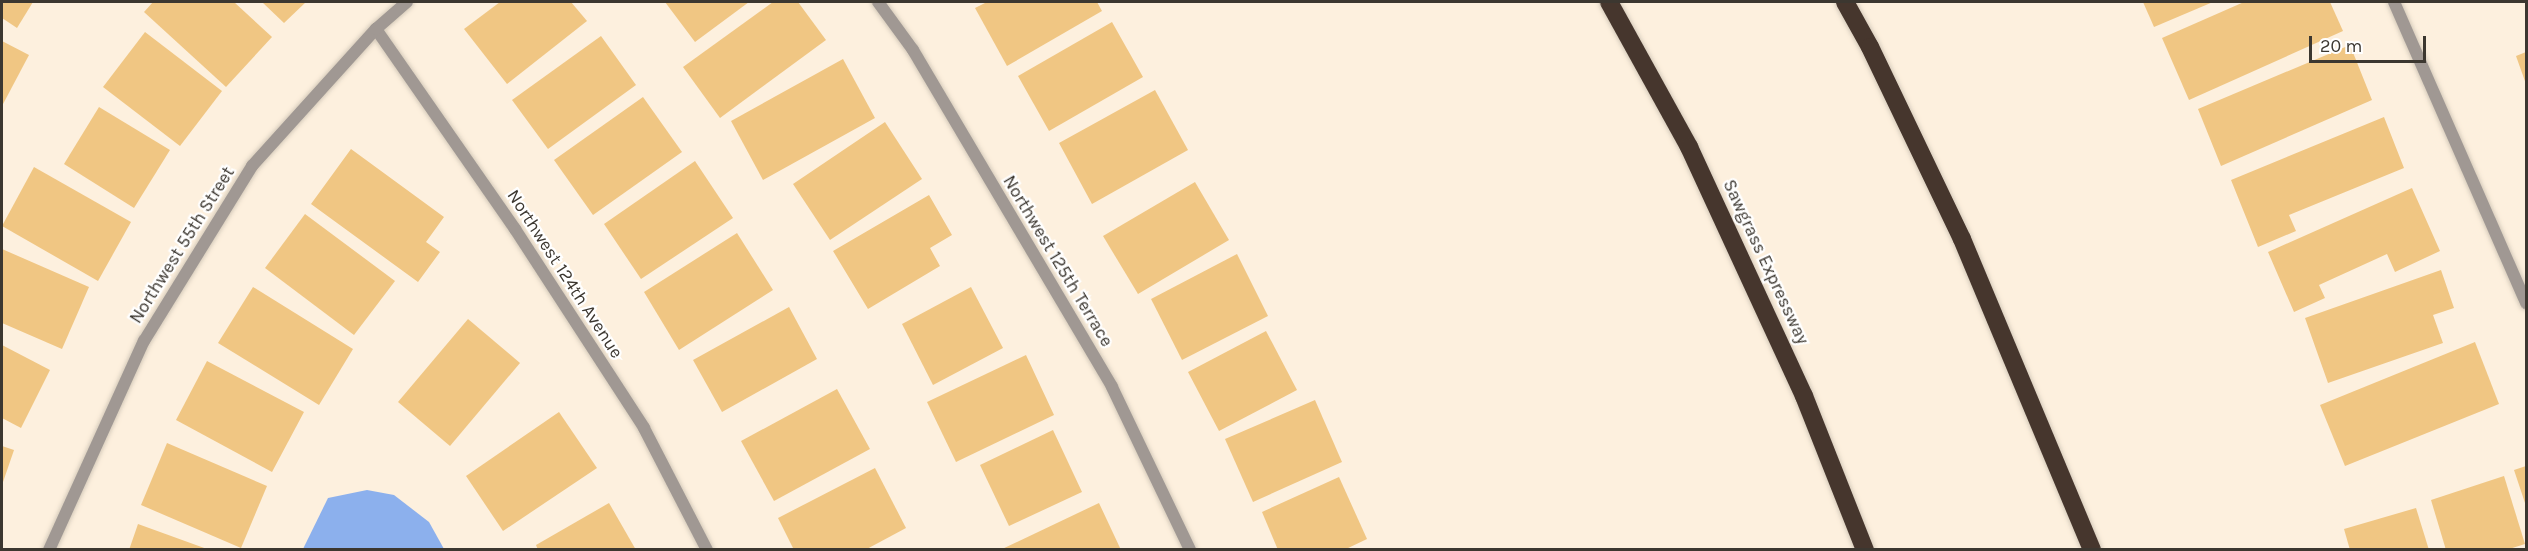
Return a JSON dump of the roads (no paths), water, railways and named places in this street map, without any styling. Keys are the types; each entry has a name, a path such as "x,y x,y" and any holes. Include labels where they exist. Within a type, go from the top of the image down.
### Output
{"highway":[{"name":"Sawgrass Expressway","path":"1609,2 1689,147 1804,396 1865,549"},
{"path":"1845,2 1870,47 1962,239 2092,549"}],"street":[{"name":"Northwest 55th Street","path":"49,549 144,341 252,166 376,29 407,2"},
{"name":"Northwest 125th Terrace","path":"878,2 913,50 1112,387 1190,549"},
{"path":"2394,2 2526,303"},
{"name":"Northwest 124th Avenue","path":"376,29 515,229 644,428 708,549"}],"water":[{"path":"367,490 394,495 429,522 444,549 303,549 328,498"}]}
